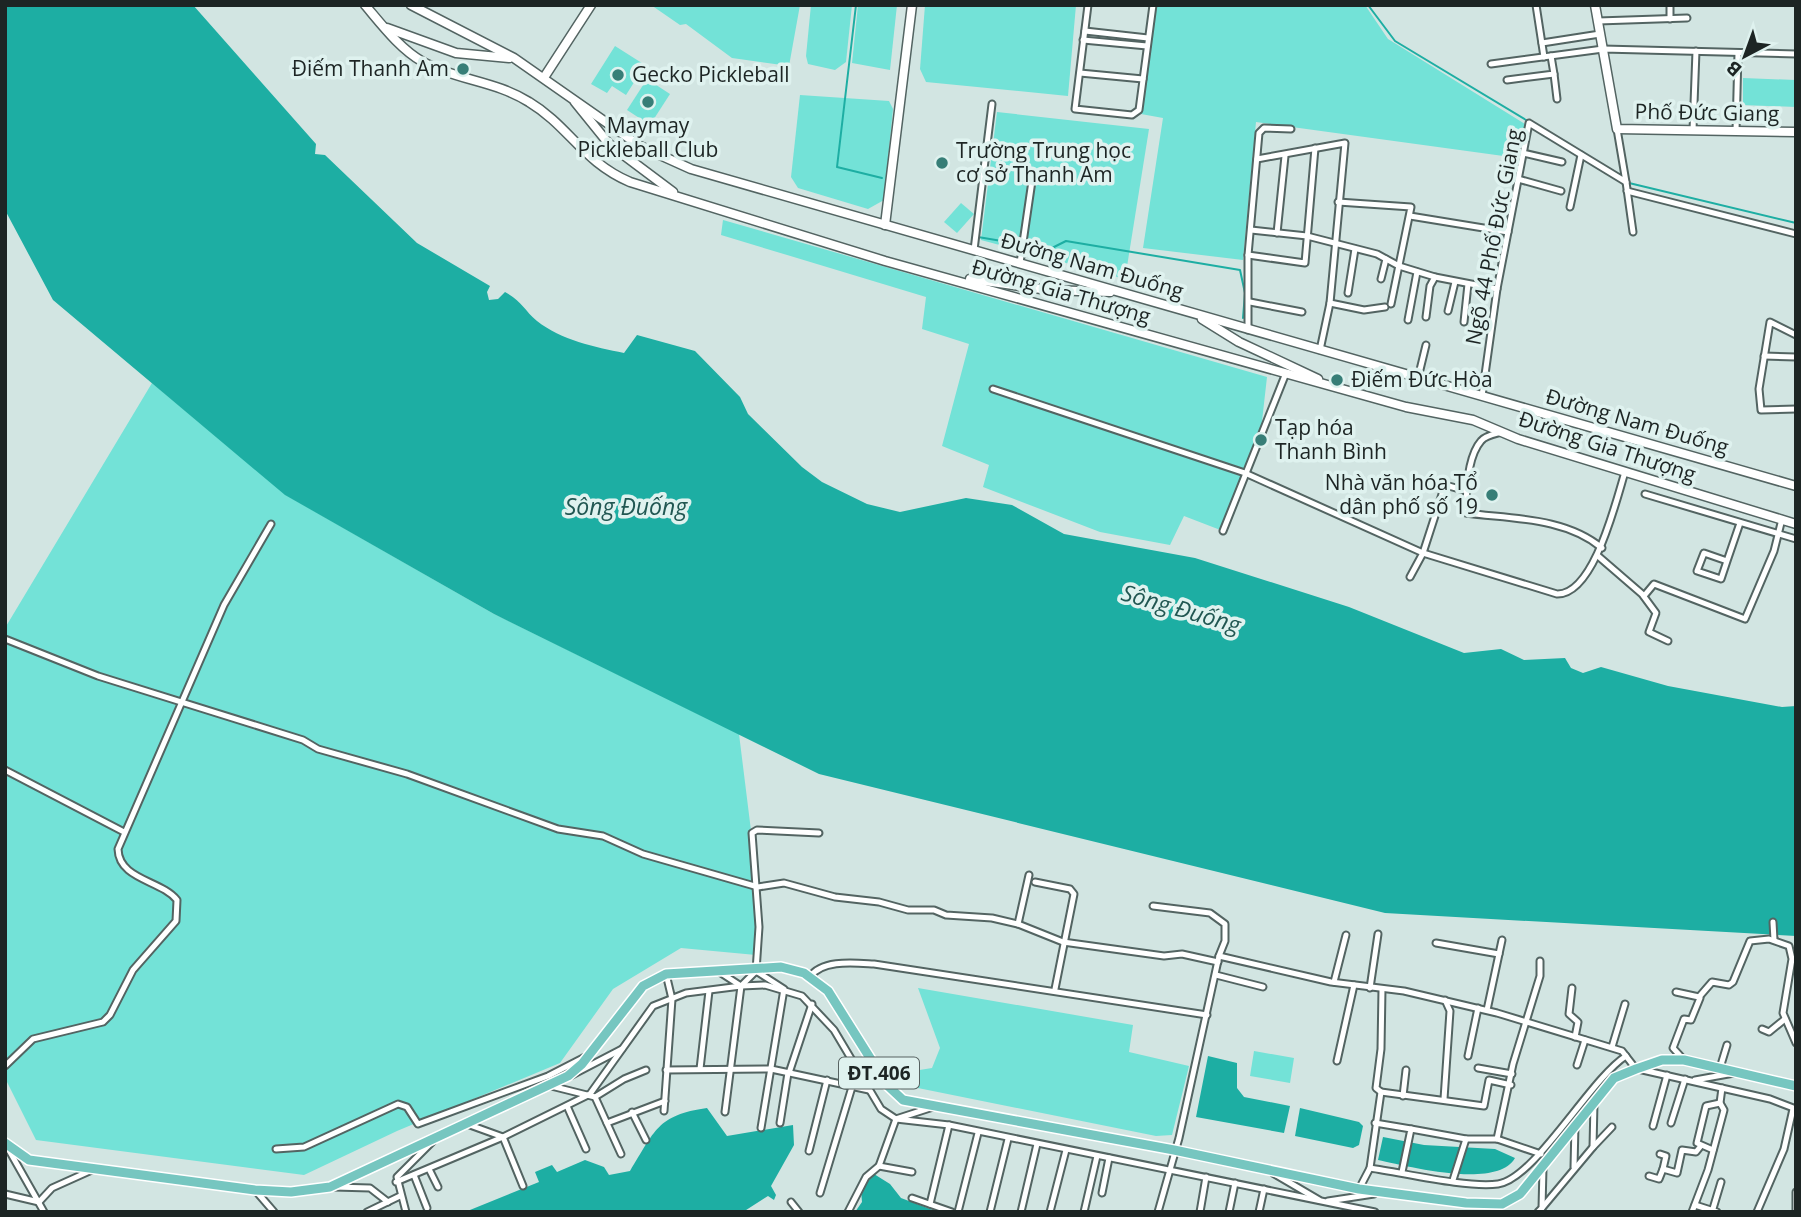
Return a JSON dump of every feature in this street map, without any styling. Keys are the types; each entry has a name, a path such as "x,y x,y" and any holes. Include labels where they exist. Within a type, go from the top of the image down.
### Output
{"main road":[{"name":"Đường Gia Thượng","path":"365,5 384,27 423,62 491,83 527,100 551,117 590,159 616,175 681,198 928,273 1412,409 1473,420 1625,472 1796,524"},
{"name":"Đường Nam Đuống","path":"411,5 545,76 640,146 691,169 1796,486"},
{"path":"545,76 591,5"},
{"path":"885,225 912,5"},
{"name":"Phố Đức Giang","path":"1595,5 1617,129 1796,132"},
{"path":"384,27 456,53 514,58"},
{"path":"569,93 615,150 681,198"},
{"path":"928,273 1048,290 1120,292"},
{"path":"1193,314 1239,342 1285,361 1333,387"},
{"name":"ĐT.406","path":"666,974 756,971 781,967 810,977 836,1001 892,1092 903,1100 1174,1150 1359,1189 1466,1203 1502,1204 1520,1194 1542,1159 1615,1078 1662,1060 1684,1060 1796,1086"},
{"path":"5,1143 29,1160 255,1190 291,1192 330,1187 568,1076 588,1056 643,986 666,974"}],"street":[{"path":"1088,5 1075,109 1132,115 1139,110 1153,5"},
{"path":"1536,5 1544,57"},
{"path":"1670,5 1670,19"},
{"path":"1598,21 1687,18"},
{"path":"1085,31 1148,38"},
{"path":"1542,43 1600,34"},
{"path":"1083,40 1147,46"},
{"path":"1491,64 1603,48 1796,54"},
{"path":"1693,130 1696,51"},
{"path":"1736,131 1738,53"},
{"path":"1551,56 1557,99"},
{"path":"1080,73 1143,79"},
{"path":"1507,80 1554,74"},
{"path":"974,250 992,104"},
{"name":"Ngõ 44 Phố Đức Giang","path":"1482,396 1497,289 1529,123 1626,182"},
{"path":"1248,330 1248,255 1261,130 1291,129"},
{"path":"1617,129 1633,232"},
{"path":"1257,159 1345,143 1330,303 1320,350"},
{"path":"1248,255 1305,262 1315,148"},
{"path":"1523,153 1562,162"},
{"path":"1570,207 1581,155"},
{"path":"1277,233 1285,156"},
{"path":"1518,179 1561,191"},
{"path":"1020,263 1032,181"},
{"path":"1627,191 1796,234"},
{"path":"1330,303 1364,310 1388,305 1411,207 1338,202"},
{"path":"1409,216 1470,223 1508,232"},
{"path":"1251,230 1307,236 1387,259 1417,272 1497,289"},
{"path":"1348,293 1355,249"},
{"path":"1381,279 1387,259"},
{"path":"1408,320 1417,272"},
{"path":"1426,317 1430,286 1435,277"},
{"path":"1448,311 1455,282"},
{"path":"1464,322 1468,284"},
{"path":"1250,302 1302,312"},
{"path":"1796,335 1770,322 1759,407 1761,410 1796,409"},
{"path":"1418,378 1426,345"},
{"path":"1764,356 1796,357"},
{"path":"1223,531 1286,373"},
{"path":"993,389 1245,473 1423,553 1560,595 1576,584 1598,556 1625,472"},
{"path":"1502,432 1480,442 1467,491 1466,513 1563,526 1578,532 1602,548"},
{"path":"1410,577 1423,553 1445,485 1467,491"},
{"name":"Đường Gia Thượng","path":"1645,495 1796,539"},
{"path":"1644,596 1654,584 1745,619 1774,551 1782,519"},
{"path":"1727,561 1704,554 1697,571 1721,579 1740,523"},
{"path":"5,1066 33,1039 103,1022 110,1015 133,970 176,921 177,900 169,890 137,876 122,864 118,849 224,604 271,524"},
{"path":"1598,556 1644,596 1656,613 1649,632 1668,642"},
{"path":"5,639 98,676 303,740 318,749 351,760 407,774 558,829 603,836 643,854 758,887 784,883 835,897 879,901 908,910 934,910 946,915 992,918 1018,924 1063,942 1164,956 1182,954 1219,959 1334,982 1445,1000 1612,1047 1626,1056 1637,1069 1770,1099 1794,1109 1784,1149 1757,1212"},
{"path":"5,770 124,832"},
{"path":"725,1112 741,986 756,971 758,887 753,832 819,833"},
{"path":"1018,924 1029,875"},
{"path":"1035,882 1070,889 1074,894 1055,989"},
{"path":"1153,906 1210,914 1225,924 1226,941 1219,959 1179,1138 1158,1212"},
{"path":"1773,922 1774,940"},
{"path":"1370,988 1378,934"},
{"path":"1334,982 1346,935"},
{"path":"1487,1010 1502,940"},
{"path":"1684,1060 1673,1048 1684,1019 1691,1020 1712,982 1729,985 1733,982 1750,941 1774,940 1792,951 1783,1000 1785,1018 1796,1043"},
{"path":"1436,943 1499,954"},
{"path":"1497,1139 1511,1085 1513,1064 1540,976 1541,961"},
{"path":"810,977 816,970 826,966 874,964 1055,989 1207,1015"},
{"path":"719,971 741,986"},
{"path":"756,971 812,1004 849,1051 877,1105 896,1119 949,1125 1375,1212"},
{"path":"664,1111 672,999 666,974"},
{"path":"1216,975 1263,987"},
{"path":"1337,1061 1354,985"},
{"path":"592,1096 653,1006 686,993 741,986 783,989"},
{"path":"1572,988 1569,1014 1578,1022 1575,1037"},
{"path":"761,1128 783,989"},
{"path":"1382,989 1381,1049 1376,1088 1381,1092 1444,1099 1484,1107 1489,1080 1511,1085"},
{"path":"700,1069 709,991"},
{"path":"1676,992 1687,996 1703,996"},
{"path":"1444,1099 1450,1011 1445,1000"},
{"path":"780,1123 788,1073 812,1004"},
{"path":"1612,1047 1625,1004"},
{"path":"1468,1056 1478,1008"},
{"path":"1762,1029 1769,1032 1785,1018"},
{"path":"1577,1065 1585,1040"},
{"path":"1720,1068 1727,1045"},
{"path":"568,1076 624,1047"},
{"path":"276,1149 304,1147 398,1104 407,1107 418,1124 548,1076 588,1056"},
{"path":"1370,1168 1453,1180 1504,1182 1542,1159 1590,1093 1626,1056"},
{"path":"1478,1068 1513,1074"},
{"path":"666,1070 771,1069 869,1090"},
{"path":"396,1182 503,1137 646,1070"},
{"path":"1404,1096 1406,1070"},
{"path":"1692,1080 1738,1072"},
{"path":"1653,1126 1667,1075"},
{"path":"1671,1123 1685,1079"},
{"path":"809,1151 827,1080"},
{"path":"548,1085 592,1096 621,1154"},
{"path":"820,1193 852,1087"},
{"path":"1692,1212 1724,1110 1720,1104 1722,1088"},
{"path":"1359,1189 1370,1168 1381,1092"},
{"path":"607,1123 665,1101"},
{"path":"1593,1147 1594,1103"},
{"path":"1713,1150 1700,1147 1696,1143 1706,1105 1720,1104"},
{"path":"567,1105 586,1149"},
{"path":"896,1119 933,1107"},
{"path":"632,1112 646,1140"},
{"path":"848,1212 866,1177 879,1166 896,1119"},
{"path":"1375,1123 1466,1139 1497,1139 1542,1159"},
{"path":"467,1124 503,1137 523,1186"},
{"path":"930,1204 949,1125"},
{"path":"1573,1170 1575,1125"},
{"path":"1540,1210 1612,1127"},
{"path":"1402,1172 1411,1129"},
{"path":"958,1212 978,1133"},
{"path":"406,1212 396,1182 400,1173 435,1139"},
{"path":"990,1212 1008,1139"},
{"path":"1453,1180 1466,1139"},
{"path":"5,1143 44,1212"},
{"path":"1021,1212 1037,1144"},
{"path":"1663,1169 1676,1172 1682,1150 1696,1152 1700,1147"},
{"path":"1050,1212 1066,1150"},
{"path":"1649,1176 1659,1179 1666,1156 1660,1154"},
{"path":"1084,1212 1097,1156"},
{"path":"1102,1193 1109,1158"},
{"path":"1540,1210 1542,1159"},
{"path":"879,1166 912,1172"},
{"path":"39,1202 52,1188 97,1168"},
{"path":"429,1169 438,1187"},
{"path":"1265,1169 1323,1202 1384,1192"},
{"path":"414,1175 427,1208"},
{"path":"1200,1212 1206,1177"},
{"path":"1695,1205 1714,1211 1721,1182"},
{"path":"1229,1212 1235,1183"},
{"path":"330,1187 369,1188 388,1202"},
{"path":"1259,1212 1264,1189"},
{"path":"255,1190 275,1212"},
{"path":"1796,1192 1796,1211"},
{"path":"5,1194 39,1202"},
{"path":"368,1212 400,1196"},
{"path":"912,1198 953,1212"},
{"path":"791,1202 799,1212"},
{"path":"1321,1212 1323,1202"}],"shaded area":[{"path":"651,5 800,5 789,66 732,58 686,24 680,25"},
{"path":"811,5 852,5 846,62 835,70 808,64 806,56"},
{"path":"858,5 897,5 890,70 852,63"},
{"path":"925,5 1076,5 1068,96 926,82 920,69"},
{"path":"1152,5 1365,5 1388,39 1525,124 1518,158 1256,122 1243,260 1143,248 1163,118 1141,114"},
{"name":"Gecko Pickleball","path":"615,46 645,65 626,95 612,86 607,93 591,84"},
{"path":"1743,78 1796,80 1796,107 1743,105"},
{"name":"Maymay Pickleball Club","path":"647,79 670,94 650,125 627,110"},
{"path":"800,95 889,101 893,109 884,200 868,209 798,188 791,177"},
{"path":"997,112 1149,129 1125,279 981,240"},
{"path":"961,203 974,214 957,233 944,222"},
{"path":"723,220 1267,377 1261,430 1223,531 1184,516 1170,545 1100,532 983,487 989,465 942,446 969,344 922,329 926,297 721,235"},
{"path":"152,383 286,495 494,614 739,734 758,887 756,955 681,948 613,989 560,1063 397,1131 304,1175 36,1140 5,1078 5,628"},
{"path":"918,988 1133,1025 1129,1052 1189,1066 1172,1135 1156,1136 908,1086 907,1072 932,1068 940,1048"},
{"path":"1254,1051 1294,1058 1290,1083 1250,1076"}],"water":[{"name":"Sông Đuống","path":"5,5 193,5 316,144 315,154 325,155 417,243 490,286 487,292 489,300 498,299 505,292 546,328 567,338 602,348 624,353 637,335 695,351 740,397 748,414 802,467 822,482 867,504 900,512 966,498 1012,505 1064,534 1195,558 1349,607 1464,653 1501,649 1524,660 1565,658 1571,668 1583,673 1601,667 1668,686 1782,707 1796,706 1796,936 1385,913 819,774 494,614 285,495 53,300 5,210"},
{"path":"1208,1056 1237,1063 1237,1088 1244,1097 1290,1106 1284,1133 1196,1117"},
{"path":"707,1108 727,1136 793,1125 794,1145 771,1186 776,1195 774,1200 768,1196 743,1212 465,1212 539,1182 535,1172 552,1165 557,1172 585,1160 604,1167 609,1175 630,1171 652,1135 667,1120"},
{"path":"1300,1108 1359,1122 1363,1126 1359,1145 1353,1148 1295,1136"},
{"path":"1383,1137 1424,1145 1495,1149 1515,1158 1505,1168 1490,1173 1429,1170 1378,1160"},
{"path":"874,1174 890,1184 901,1198 938,1212 855,1212 862,1202 861,1190"}],"waterway":[{"path":"856,5 837,167 882,178"},
{"path":"1368,5 1395,41 1526,120"},
{"path":"1629,183 1796,223"},
{"path":"978,237 1020,244"},
{"path":"1025,246 1048,250 1066,241 1240,270 1245,293 1243,318"}],"place":[{"name":"Điếm Thanh Am","path":"463,69"},
{"name":"Gecko Pickleball","path":"618,75"},
{"name":"Maymay Pickleball Club","path":"648,102"},
{"name":"Trường Trung học cơ sở Thanh Am","path":"942,163"},
{"name":"Điếm Đức Hòa","path":"1337,380"},
{"name":"Tạp hóa Thanh Bình","path":"1261,440"},
{"name":"Nhà văn hóa Tổ dân phố số 19","path":"1492,495"}]}
